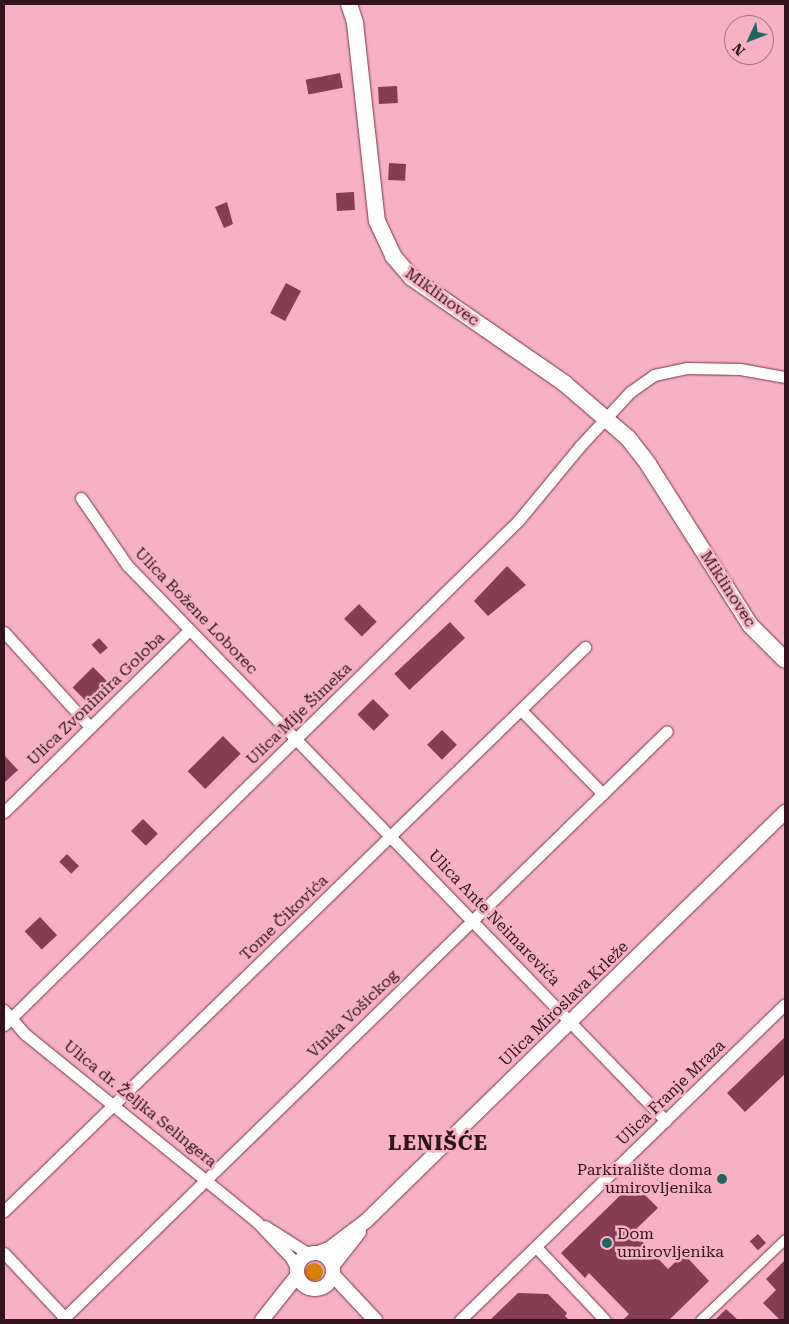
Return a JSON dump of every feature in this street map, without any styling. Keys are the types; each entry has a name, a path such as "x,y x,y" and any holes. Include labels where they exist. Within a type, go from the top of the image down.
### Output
{"main road":[{"name":"Miklinovec","path":"350,4 355,23 377,221 393,256 412,278 542,367 606,416 648,464 750,625 785,660"}],"street":[{"path":"606,416 630,392 654,376 669,371 721,368 785,377"},
{"name":"Ulica Mije Šimeka","path":"6,1017 296,739 518,521 606,416"},
{"name":"Ulica Božene Loborec","path":"81,498 127,565 296,739"},
{"name":"Ulica Zvonimira Goloba","path":"4,812 189,630"},
{"path":"4,632 90,727"},
{"name":"Tome Čikovića","path":"4,1211 585,647"},
{"path":"521,710 603,794"},
{"name":"Vinka Vošickog","path":"63,1319 667,732"},
{"name":"Ulica Ante Neimarevića","path":"296,739 666,1121"},
{"name":"Ulica Miroslava Krleže","path":"313,1254 329,1249 366,1221 785,812"},
{"name":"Ulica Franje Mraza","path":"460,1320 785,1004"},
{"name":"Ulica dr. Željka Selingera","path":"6,1017 257,1222 291,1258 297,1273"},
{"name":"Ulica Miroslava Krleže","path":"333,1270 366,1221"},
{"name":"Ulica dr. Željka Selingera","path":"257,1222 313,1254"},
{"path":"700,1320 785,1239"},
{"path":"536,1247 605,1320"},
{"path":"4,1253 63,1319"},
{"path":"262,1320 297,1273 300,1260 313,1254 327,1257 333,1270 375,1320"},
{"path":"267,1320 314,1289 329,1284 333,1270"},
{"path":"297,1273 314,1289 340,1297 371,1320"}],"shaded area":[{"path":"314,1263 322,1268 323,1272 318,1280 314,1281 306,1276 305,1272 310,1264"}],"building":[{"path":"340,73 343,88 309,94 306,80"},
{"path":"397,86 398,103 379,104 378,87"},
{"path":"389,163 406,164 405,181 388,180"},
{"path":"354,192 355,210 337,211 336,193"},
{"path":"227,202 233,224 224,228 215,207"},
{"path":"286,283 301,291 285,321 270,313"},
{"path":"507,566 526,585 488,616 474,601"},
{"path":"359,604 377,622 362,637 344,619"},
{"path":"450,622 465,638 409,690 394,674"},
{"path":"99,638 108,648 100,654 92,645"},
{"path":"93,667 107,681 87,702 72,688"},
{"path":"373,699 389,715 374,731 357,715"},
{"path":"442,730 457,745 442,760 427,745"},
{"path":"223,736 241,754 205,789 188,771"},
{"path":"4,755 18,770 4,783"},
{"path":"143,819 158,834 146,846 131,831"},
{"path":"67,854 79,866 71,874 59,862"},
{"path":"40,917 57,935 42,950 25,931"},
{"path":"785,1037 785,1074 745,1112 727,1093"},
{"name":"Dom umirovljenika","path":"633,1183 658,1208 633,1232 668,1269 684,1254 709,1281 669,1320 623,1320 629,1314 589,1273 585,1278 561,1253"},
{"path":"758,1234 766,1243 758,1250 750,1241"},
{"path":"785,1260 785,1320 780,1320 763,1303 776,1290 766,1279"},
{"path":"518,1293 548,1294 567,1313 565,1316 569,1320 490,1320"},
{"path":"726,1309 738,1320 715,1320"}],"place":[{"name":"Parkiralište doma umirovljenika","path":"722,1179"},
{"name":"Dom umirovljenika","path":"607,1243"}],"district":[{"name":"LENIŠĆE","path":"438,1143"}]}
